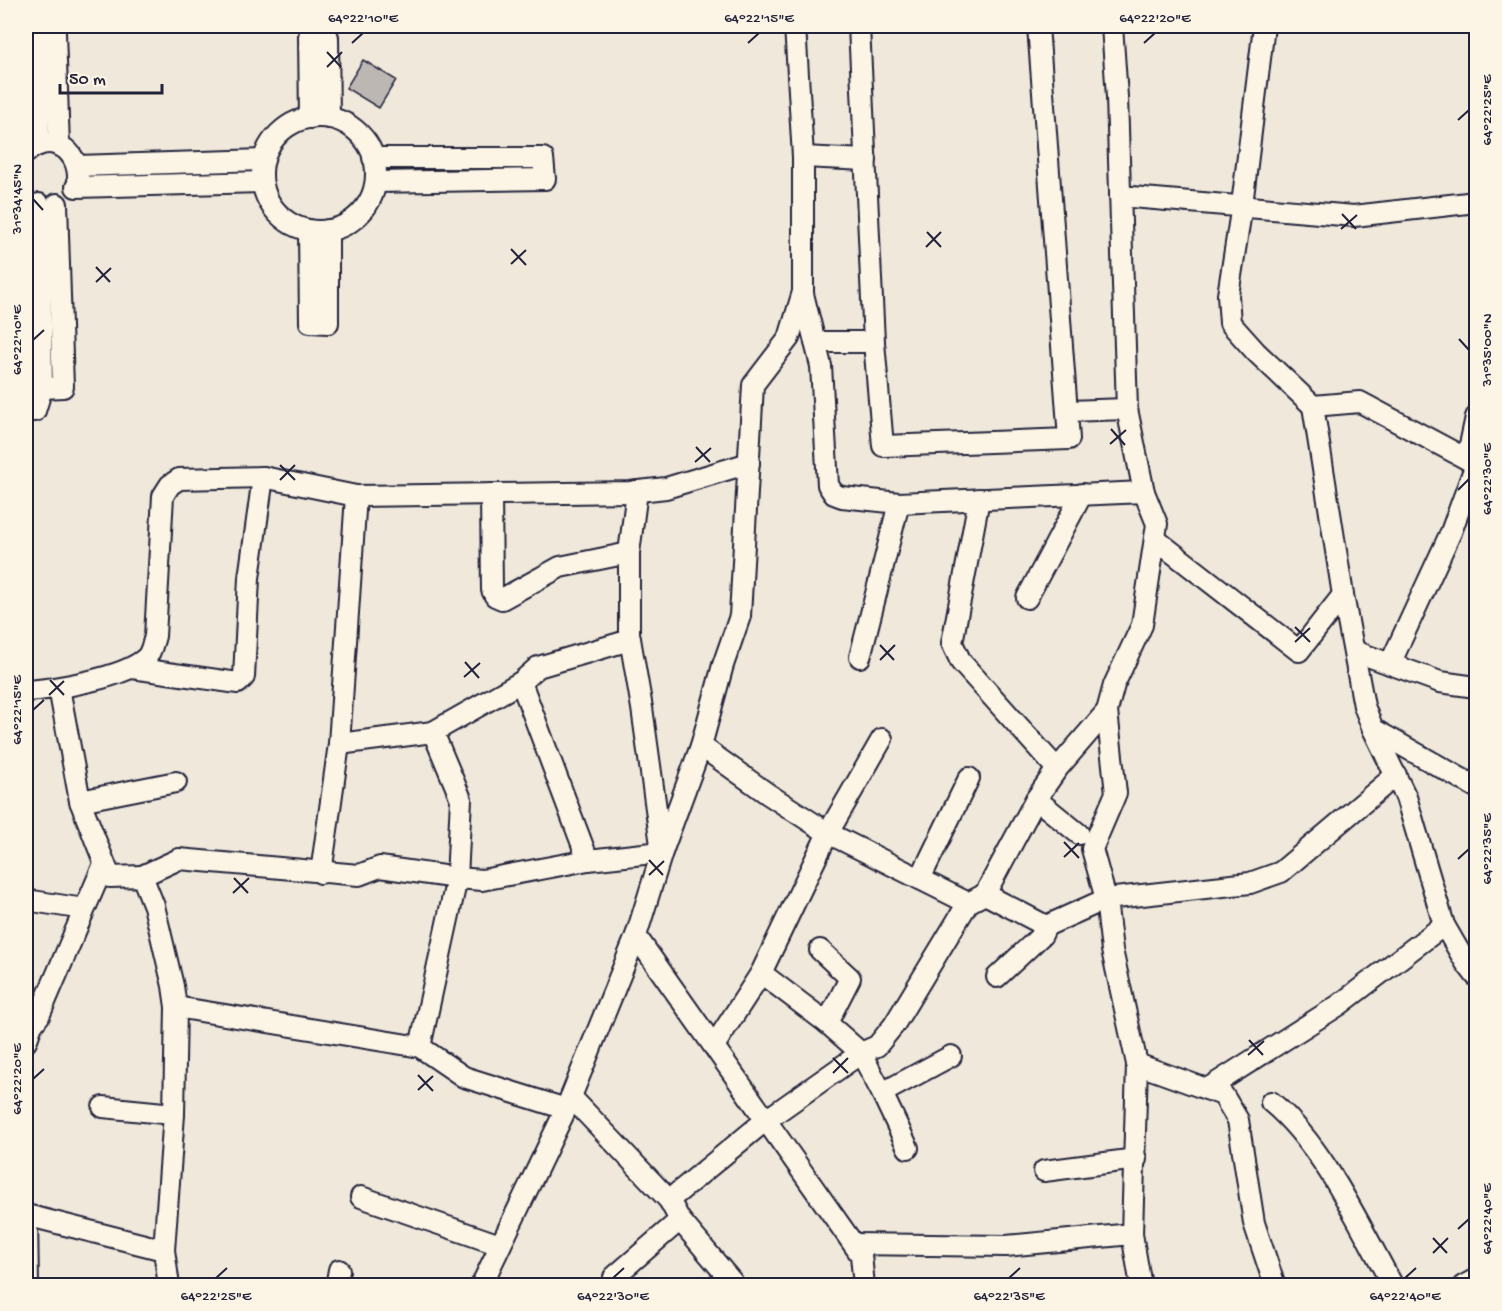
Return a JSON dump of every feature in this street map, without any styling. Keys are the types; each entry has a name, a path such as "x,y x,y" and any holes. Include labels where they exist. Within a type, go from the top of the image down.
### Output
{"street":[{"path":"26,411 35,411 42,388 63,387 40,201 64,200 76,187 79,179 77,166 71,154 59,146 48,143 32,149 39,26"},
{"path":"53,26 59,146"},
{"path":"795,26 803,157 802,291 821,366 828,485 834,494 842,497 899,503 1144,492"},
{"path":"860,26 874,342 883,446 1069,439 1038,26"},
{"path":"1112,26 1127,409 1144,492 1157,524 1142,625 1114,686 1107,711 1116,793 1092,849 1106,899 1112,950 1137,1064 1132,1234 1141,1286"},
{"path":"1264,26 1242,206 1228,295 1230,323 1256,352 1313,406 1343,595 1364,706 1406,797 1444,925 1476,976"},
{"path":"320,118 350,126 362,136 374,158 376,182 371,198 362,212 350,222 318,230 288,222 276,212 267,198 262,182 264,160 275,136 288,126 320,118"},
{"path":"803,157 866,160"},
{"path":"374,158 543,158 545,179 376,182"},
{"path":"77,166 264,160"},
{"path":"76,187 262,182"},
{"path":"1120,196 1354,216 1476,202"},
{"path":"481,1286 569,1103 636,936 662,852 702,746 723,665 740,616 753,385 789,338 802,291"},
{"path":"815,342 874,342"},
{"path":"1313,406 1360,402 1473,463"},
{"path":"1068,411 1127,409"},
{"path":"1390,664 1451,532 1473,463 1476,417"},
{"path":"26,691 59,688 132,668 148,656 155,636 163,496 170,485 179,479 263,477 356,496 637,491 666,488 749,463"},
{"path":"132,668 238,683 242,681 249,578 263,477"},
{"path":"637,491 630,553 630,640 662,852"},
{"path":"491,494 492,590 495,596 502,599 560,567 630,553"},
{"path":"1027,598 1082,494"},
{"path":"321,873 339,744 356,496"},
{"path":"979,500 952,643 962,662 1057,769"},
{"path":"860,657 899,503"},
{"path":"1155,539 1299,651 1343,595"},
{"path":"339,744 433,732 521,682 538,668 630,640"},
{"path":"1354,651 1440,682 1476,687"},
{"path":"521,682 588,860"},
{"path":"59,688 80,801 110,878 142,876 178,859 359,875 380,867 482,880 588,860 662,852"},
{"path":"669,1200 766,1120 861,1053 877,1046 894,1025 976,899 1036,799 1057,769 1107,711"},
{"path":"1373,729 1476,787"},
{"path":"420,1047 457,878 461,799 433,732"},
{"path":"714,1046 761,973 828,833 882,739"},
{"path":"702,746 768,794 828,833 920,879 1046,926"},
{"path":"997,977 1042,935 1046,926 1106,899 1250,883 1281,872 1396,775"},
{"path":"920,879 969,778"},
{"path":"80,801 176,782"},
{"path":"1036,799 1079,834"},
{"path":"28,1030 39,1016 104,864"},
{"path":"142,876 154,906 176,1007 174,1114 164,1250 169,1286"},
{"path":"26,900 84,909"},
{"path":"1207,1089 1339,1005 1444,925"},
{"path":"636,936 854,1244 861,1255 864,1286"},
{"path":"820,950 850,978 826,1023"},
{"path":"761,973 861,1053 908,1148"},
{"path":"176,1007 420,1047 464,1077 569,1103 669,1200 680,1220 734,1283"},
{"path":"882,1093 951,1056"},
{"path":"1137,1064 1223,1095 1238,1120 1254,1223 1275,1286"},
{"path":"1271,1102 1290,1118 1324,1163 1393,1286"},
{"path":"103,1107 174,1114"},
{"path":"1044,1171 1136,1159"},
{"path":"361,1197 500,1245"},
{"path":"28,1286 26,1215 164,1250"},
{"path":"621,1286 614,1277 680,1220"},
{"path":"854,1244 1006,1246 1132,1234"},
{"path":"1463,1286 1476,1279"}],"building":[{"path":"363,60 396,80 379,108 346,88"}]}
